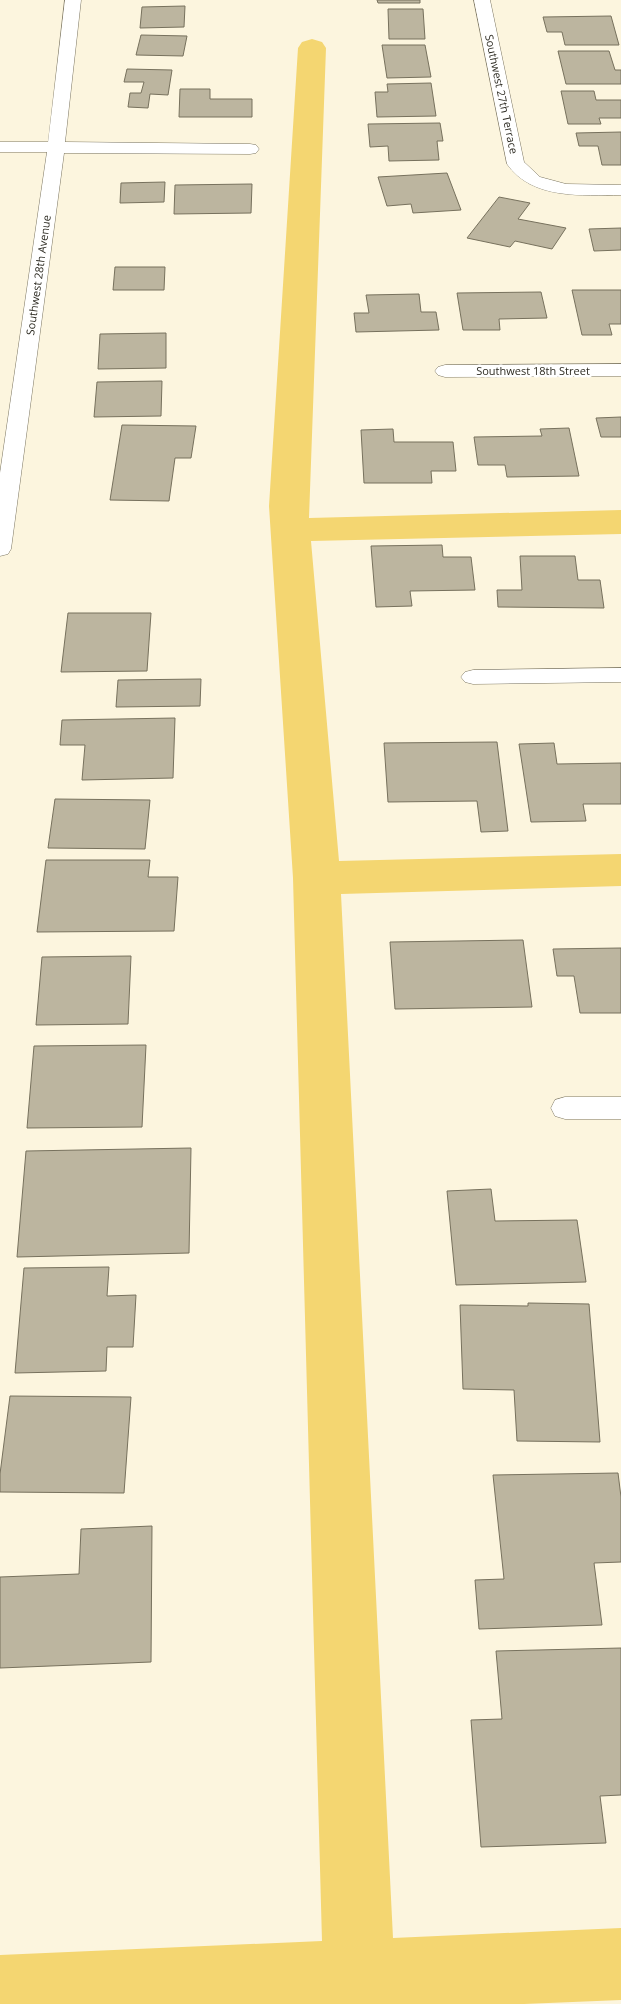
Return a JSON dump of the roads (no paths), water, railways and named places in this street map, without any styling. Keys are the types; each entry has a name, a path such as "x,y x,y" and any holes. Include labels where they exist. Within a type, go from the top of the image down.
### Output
{"street":[{"name":"Southwest 28th Avenue","path":"0,549 56,146 73,0"},
{"name":"Southwest 27th Terrace","path":"482,0 516,164 534,180 566,190 621,190"},
{"path":"0,147 250,149"},
{"name":"Southwest 18th Street","path":"445,371 621,370"},
{"path":"473,677 621,675"},
{"path":"565,1108 621,1108"}],"waterway":[{"path":"312,48 288,506 317,878"},
{"path":"290,530 621,522"},
{"path":"317,878 621,870"},
{"path":"317,878 359,1975"},
{"path":"359,1975 621,1964"},
{"path":"0,1991 359,1975"}]}
